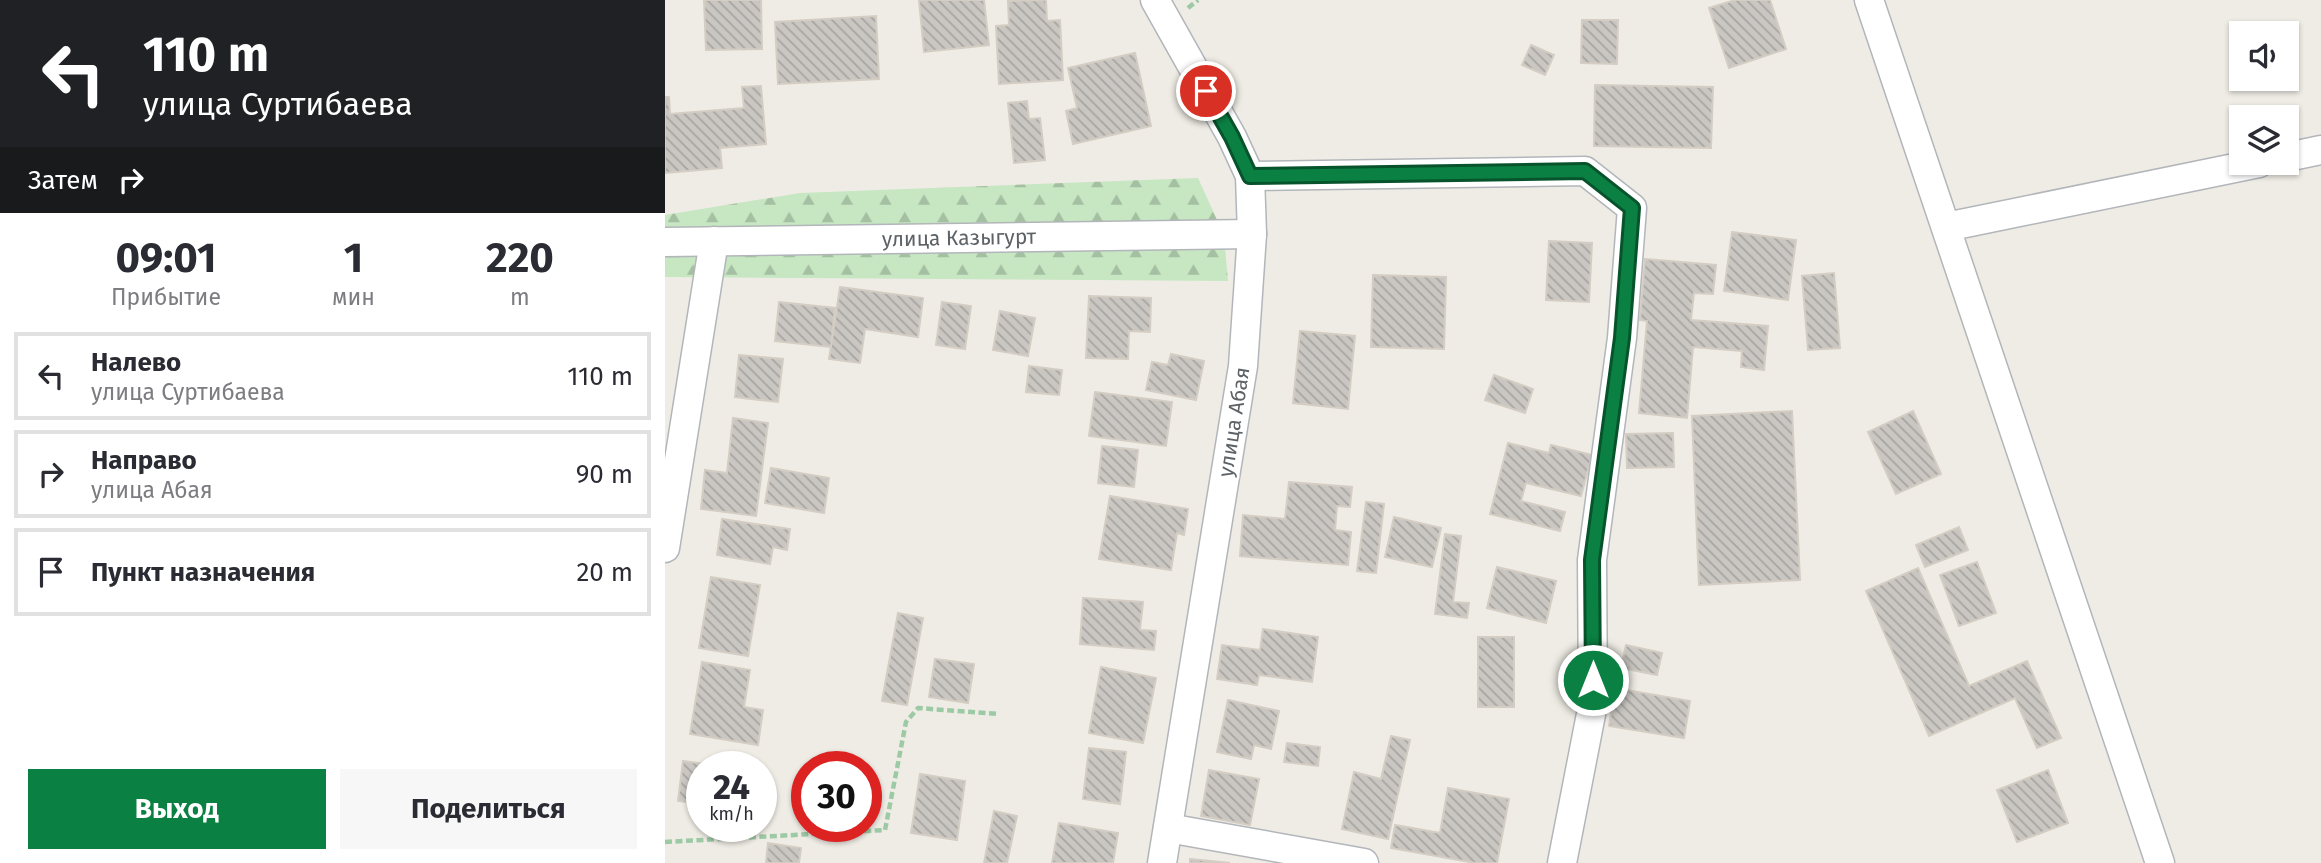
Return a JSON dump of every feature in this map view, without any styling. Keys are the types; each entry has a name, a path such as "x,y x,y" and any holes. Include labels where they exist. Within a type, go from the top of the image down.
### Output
{"street":[{"name":"улица Абая","path":"1155,0 1232,137 1250,176 1252,234 1243,366 1162,863"},
{"path":"1869,0 2160,863"},
{"path":"2299,155 2321,150"},
{"path":"1946,227 2229,169"},
{"path":"1250,176 1585,171 1632,208 1622,338 1592,560 1593,704 1562,863"},
{"name":"улица Казыгурт","path":"665,242 1252,234"},
{"path":"665,548 714,241"},
{"path":"1168,828 1364,863"}],"path":[{"path":"665,842 885,830 907,722 918,708 998,714"}],"green space":[{"path":"1198,178 1224,235 1228,281 665,277 665,215 800,193"}],"building":[{"path":"704,0 761,0 762,49 706,50"},
{"path":"919,0 984,0 989,45 924,52"},
{"path":"1046,0 1047,21 1060,20 1063,80 999,84 996,26 1009,25 1008,1"},
{"path":"1735,0 1770,0 1786,49 1729,68 1709,8"},
{"path":"876,16 879,79 778,84 775,22"},
{"path":"1582,20 1618,20 1617,64 1581,63"},
{"path":"1531,45 1554,55 1545,75 1522,65"},
{"path":"1135,53 1151,126 1073,144 1066,111 1077,108 1068,68"},
{"path":"1595,85 1713,87 1711,148 1594,146"},
{"path":"761,86 766,144 720,148 722,168 665,173 665,97 669,97 670,114 744,108 742,87"},
{"path":"1027,101 1029,119 1040,118 1045,160 1014,163 1008,103"},
{"path":"1732,232 1796,240 1788,300 1724,291"},
{"path":"1549,241 1592,243 1589,302 1546,300"},
{"path":"1645,259 1716,265 1713,294 1694,293 1691,320 1768,326 1764,370 1741,367 1742,351 1693,347 1687,418 1639,413 1647,321 1640,320"},
{"path":"1834,273 1840,348 1808,350 1802,276"},
{"path":"1373,275 1446,277 1444,349 1371,347"},
{"path":"840,287 923,298 918,337 865,329 860,363 829,359"},
{"path":"1089,296 1151,298 1150,332 1129,331 1128,359 1086,358"},
{"path":"779,302 835,308 831,347 775,341"},
{"path":"942,302 971,306 965,349 936,345"},
{"path":"1000,311 1035,318 1028,356 993,350"},
{"path":"1300,331 1355,336 1348,409 1293,403"},
{"path":"1171,354 1204,361 1196,400 1146,390 1152,362 1168,365"},
{"path":"739,355 783,359 778,402 735,397"},
{"path":"1029,366 1062,370 1059,395 1026,392"},
{"path":"1494,375 1533,389 1525,413 1485,400"},
{"path":"1095,392 1172,402 1166,446 1089,436"},
{"path":"1792,411 1800,580 1699,585 1692,416"},
{"path":"1913,411 1941,474 1896,494 1868,432"},
{"path":"733,418 768,423 756,516 701,509 705,470 727,473"},
{"path":"1673,433 1674,467 1627,468 1626,434"},
{"path":"1508,443 1549,453 1551,445 1592,455 1581,496 1526,483 1521,501 1565,512 1560,531 1490,514"},
{"path":"1102,446 1138,450 1134,487 1098,483"},
{"path":"771,468 829,478 824,513 765,503"},
{"path":"1289,482 1352,487 1350,507 1337,506 1335,530 1351,532 1348,565 1240,556 1243,515 1285,519"},
{"path":"1110,496 1188,509 1184,535 1177,533 1171,570 1099,559"},
{"path":"1366,502 1384,504 1376,573 1357,571"},
{"path":"1394,517 1441,528 1432,567 1385,557"},
{"path":"722,519 790,529 787,550 773,547 770,564 717,555"},
{"path":"1959,527 1968,550 1925,567 1916,545"},
{"path":"1445,534 1461,536 1453,602 1469,603 1467,618 1435,614"},
{"path":"1977,562 1996,613 1959,626 1940,575"},
{"path":"1497,567 1556,581 1546,623 1487,608"},
{"path":"1918,568 1969,686 2027,661 2061,738 2037,748 2015,698 1929,736 1866,591"},
{"path":"711,577 760,585 748,656 699,648"},
{"path":"1083,598 1143,602 1140,630 1156,631 1154,650 1080,644"},
{"path":"898,613 923,618 907,705 882,701"},
{"path":"1263,629 1318,637 1312,682 1259,675 1257,685 1217,679 1222,645 1260,650"},
{"path":"1478,637 1514,637 1514,707 1478,707"},
{"path":"1626,645 1662,653 1657,675 1621,668"},
{"path":"935,659 974,664 968,703 929,697"},
{"path":"702,662 750,670 744,707 763,710 758,745 690,734"},
{"path":"1101,667 1156,678 1143,743 1089,733"},
{"path":"1615,688 1690,701 1684,738 1609,726"},
{"path":"1228,700 1279,711 1271,749 1254,745 1251,759 1217,752"},
{"path":"1391,736 1410,740 1388,839 1342,829 1354,772 1381,779"},
{"path":"1287,743 1320,747 1318,766 1284,762"},
{"path":"1089,748 1126,752 1120,804 1083,799"},
{"path":"683,761 686,761 686,802 678,801"},
{"path":"1209,770 1259,779 1250,825 1201,816"},
{"path":"2048,770 2068,823 2017,842 1997,790"},
{"path":"920,774 965,781 957,840 911,833"},
{"path":"1448,788 1509,799 1497,863 1475,863 1391,848 1395,825 1440,833"},
{"path":"994,811 1017,816 1007,863 984,863"},
{"path":"1059,823 1118,833 1113,863 1052,863"},
{"path":"768,843 801,848 799,863 766,863"},
{"path":"1190,859 1230,863 1190,863"}],"route":[{"path":"1206,91 1250,176 1585,171 1632,208 1622,338 1592,560 1593,680"}]}
